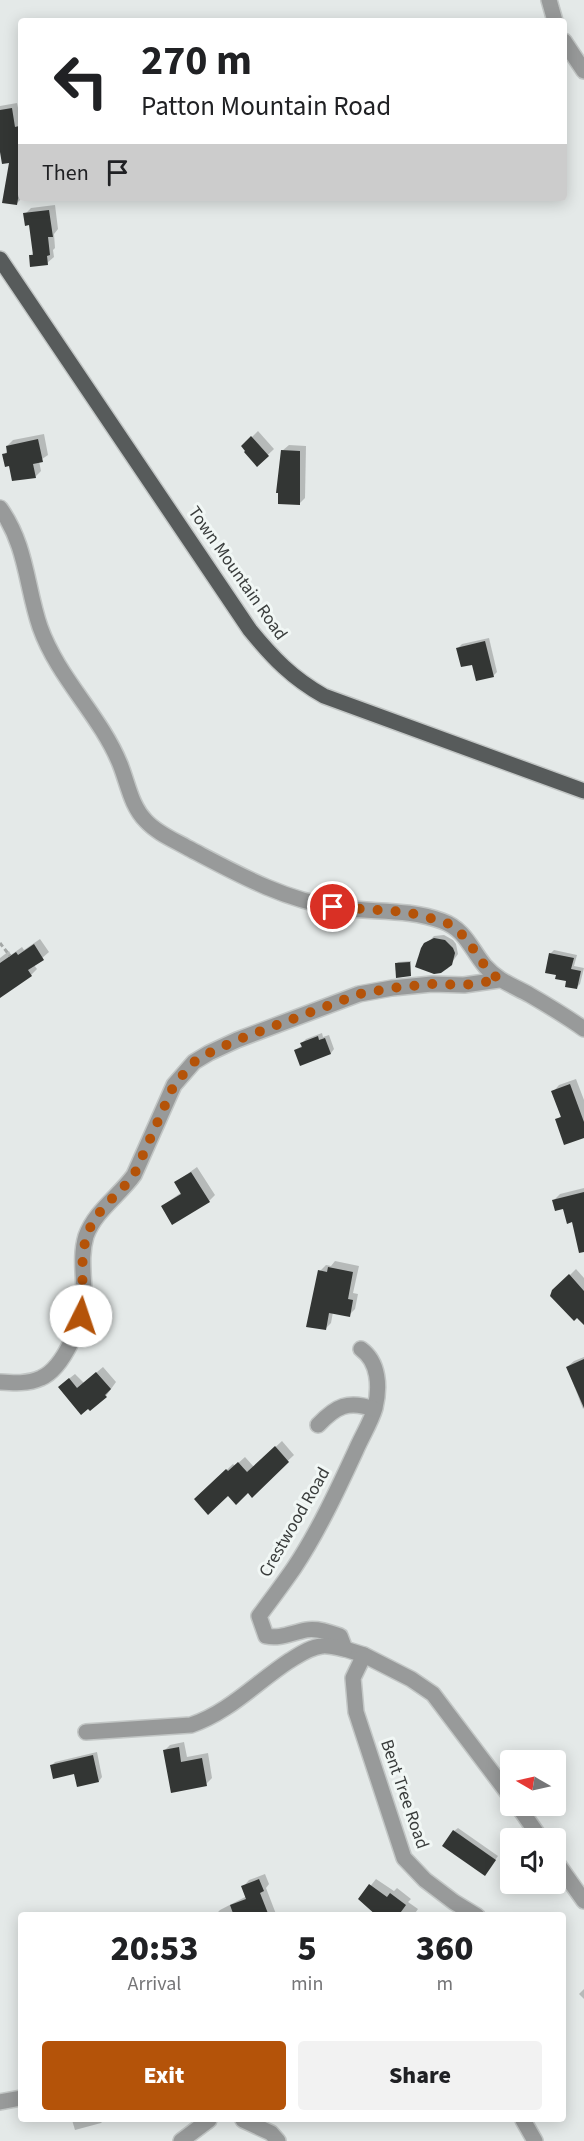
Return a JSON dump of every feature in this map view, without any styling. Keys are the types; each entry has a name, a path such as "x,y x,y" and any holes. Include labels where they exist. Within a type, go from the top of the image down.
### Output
{"main road":[{"name":"Town Mountain Road","path":"0,259 250,630 287,672 324,696 584,791"}],"street":[{"path":"549,0 554,18"},
{"path":"567,46 584,71"},
{"path":"0,508 8,518 22,552 34,607 47,645 104,732 119,762 132,801 148,823 161,833 240,875 294,897 333,907 406,912 446,922 465,937 485,966 499,980 550,1007 584,1029"},
{"path":"0,1382 29,1382 42,1378 63,1356 81,1316 84,1297 83,1250 87,1235 96,1217 125,1188 134,1175 174,1085 194,1062 237,1040 359,994 432,984 464,985 499,980"},
{"path":"318,1425 332,1410 362,1405 374,1408 377,1389 376,1370 369,1355 361,1349"},
{"name":"Crestwood Road","path":"345,1649 340,1636 322,1630 308,1630 277,1638 266,1636 259,1616 295,1566 323,1516 349,1466 374,1408"},
{"name":"Crestwood Road","path":"86,1732 192,1725 204,1721 224,1710 248,1690 300,1654 323,1646 364,1655 411,1679 433,1694 500,1783"},
{"name":"Bent Tree Road","path":"364,1655 353,1678 356,1712 404,1858 426,1880 470,1912"},
{"path":"566,1876 584,1901"},
{"path":"0,2102 18,2099"},
{"path":"181,2141 206,2122"},
{"path":"247,2122 271,2133 278,2141"},
{"path":"524,2122 535,2141"}],"path":[{"path":"0,943 10,956"}],"building":[{"path":"12,108 15,127 18,126 17,205 2,203 9,163 2,164 0,110"},
{"path":"49,210 53,237 48,237 50,255 47,256 48,265 30,267 29,255 33,255 29,225 25,226 23,213"},
{"path":"251,436 269,456 257,467 241,446"},
{"path":"38,439 43,462 33,464 36,478 12,481 9,466 5,467 2,454 7,453 6,446"},
{"path":"281,450 300,451 300,505 278,504 278,493 276,493"},
{"path":"485,641 494,677 476,681 472,665 461,667 456,648"},
{"path":"434,938 445,940 455,953 452,965 441,973 434,974 415,967 424,943"},
{"path":"34,944 44,960 28,970 32,976 0,998 0,963"},
{"path":"549,953 574,958 571,969 581,971 577,989 565,987 566,981 555,979 556,975 545,973"},
{"path":"410,962 411,976 396,978 395,963"},
{"path":"318,1036 319,1040 325,1038 331,1054 300,1066 294,1050 302,1047 300,1043"},
{"path":"570,1084 584,1122 584,1138 564,1145 555,1119 561,1117 551,1091"},
{"path":"191,1172 210,1202 172,1225 161,1206 181,1194 174,1182"},
{"path":"584,1192 584,1252 579,1253 572,1222 567,1224 563,1209 555,1211 552,1200"},
{"path":"328,1267 353,1272 348,1299 353,1300 350,1317 329,1313 326,1330 306,1327 318,1270 327,1272"},
{"path":"569,1274 584,1291 584,1325 577,1318 574,1321 550,1296 552,1290"},
{"path":"584,1359 584,1408 566,1367"},
{"path":"96,1372 111,1389 105,1395 107,1397 90,1411 88,1409 81,1415 58,1387 69,1378 77,1388"},
{"path":"275,1446 289,1462 252,1498 248,1493 236,1505 228,1496 208,1515 194,1499 226,1469 228,1471 238,1462 247,1472"},
{"path":"179,1747 181,1762 202,1758 207,1786 171,1793 163,1750"},
{"path":"93,1755 99,1782 77,1787 74,1774 53,1779 50,1765"},
{"path":"453,1830 496,1860 485,1876 442,1846"},
{"path":"259,1879 264,1891 260,1893 267,1912 233,1912 230,1905 246,1899 241,1886"},
{"path":"369,1884 387,1897 390,1893 406,1905 401,1912 373,1912 358,1899"}],"route":[{"path":"81,1316 84,1297 83,1250 87,1235 96,1217 125,1188 134,1175 174,1085 194,1062 237,1040 359,994 392,988 432,984 464,985 499,980 485,966 465,937 446,922 406,912 333,907"}]}
